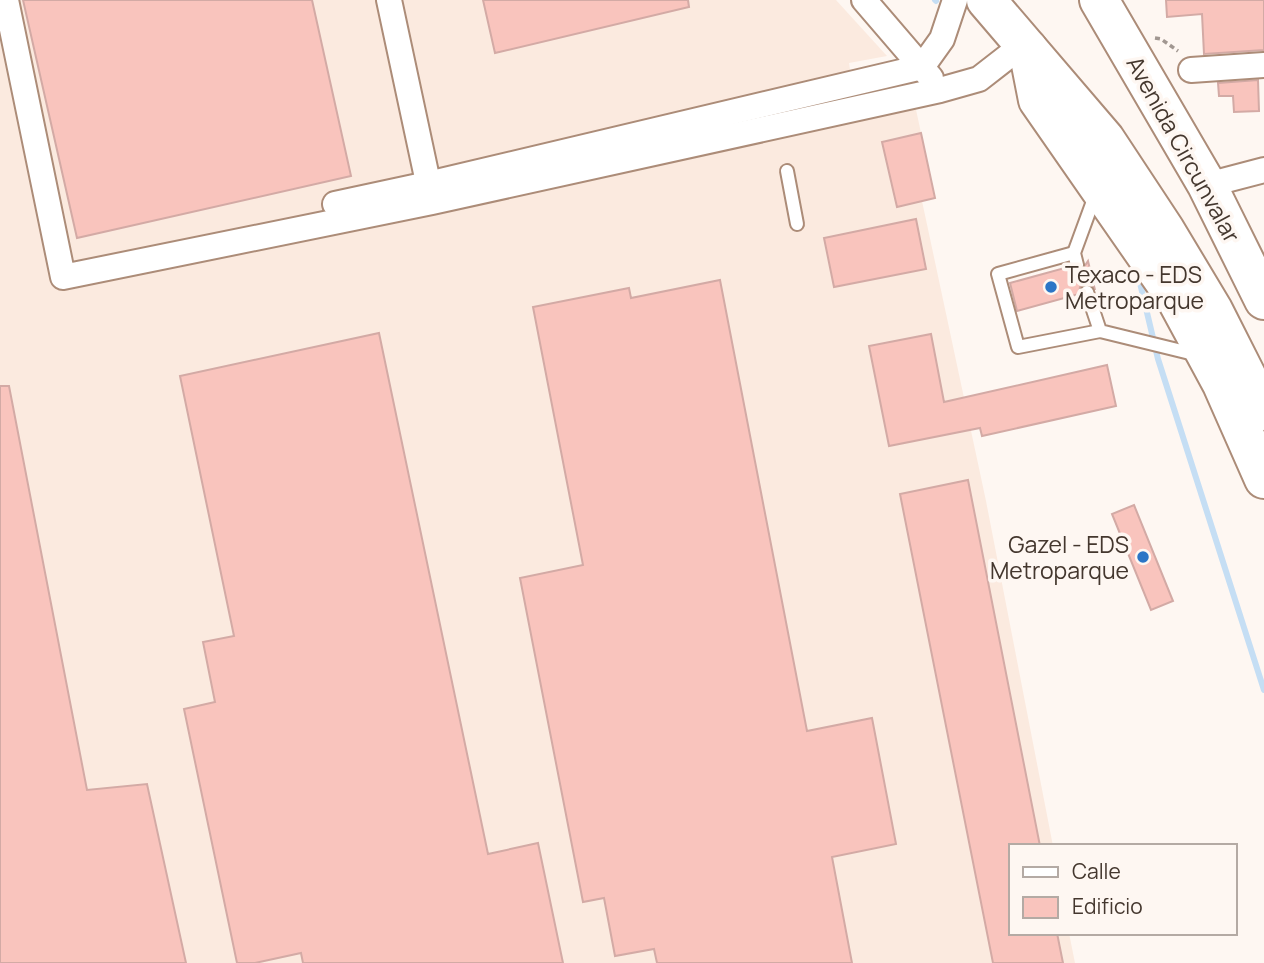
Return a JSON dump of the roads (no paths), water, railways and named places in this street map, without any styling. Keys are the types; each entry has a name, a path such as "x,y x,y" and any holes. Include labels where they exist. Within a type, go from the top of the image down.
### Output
{"highway":[{"path":"986,0 1105,139 1213,310 1264,411"},
{"name":"Avenida Circunvalar","path":"1100,0 1207,185 1261,286"},
{"path":"1026,45 1038,100 1175,297 1222,384 1264,479"}],"street":[{"path":"6,0 61,269 940,90 979,79 1026,45"},
{"path":"389,0 430,193"},
{"path":"864,0 940,90"},
{"path":"430,193 922,67 942,38 955,0"},
{"path":"1191,70 1264,65"},
{"path":"1207,185 1264,170"}],"lane":[{"path":"787,171 797,223"},
{"path":"1098,186 1076,259 998,274 1018,347 1100,331 1208,358"},
{"path":"1087,292 1100,331"}],"waterway":[{"path":"1140,283 1158,359 1264,690"}],"place":[{"name":"Texaco - EDS Metroparque","path":"1051,287"},
{"name":"Gazel - EDS Metroparque","path":"1143,557"}]}
